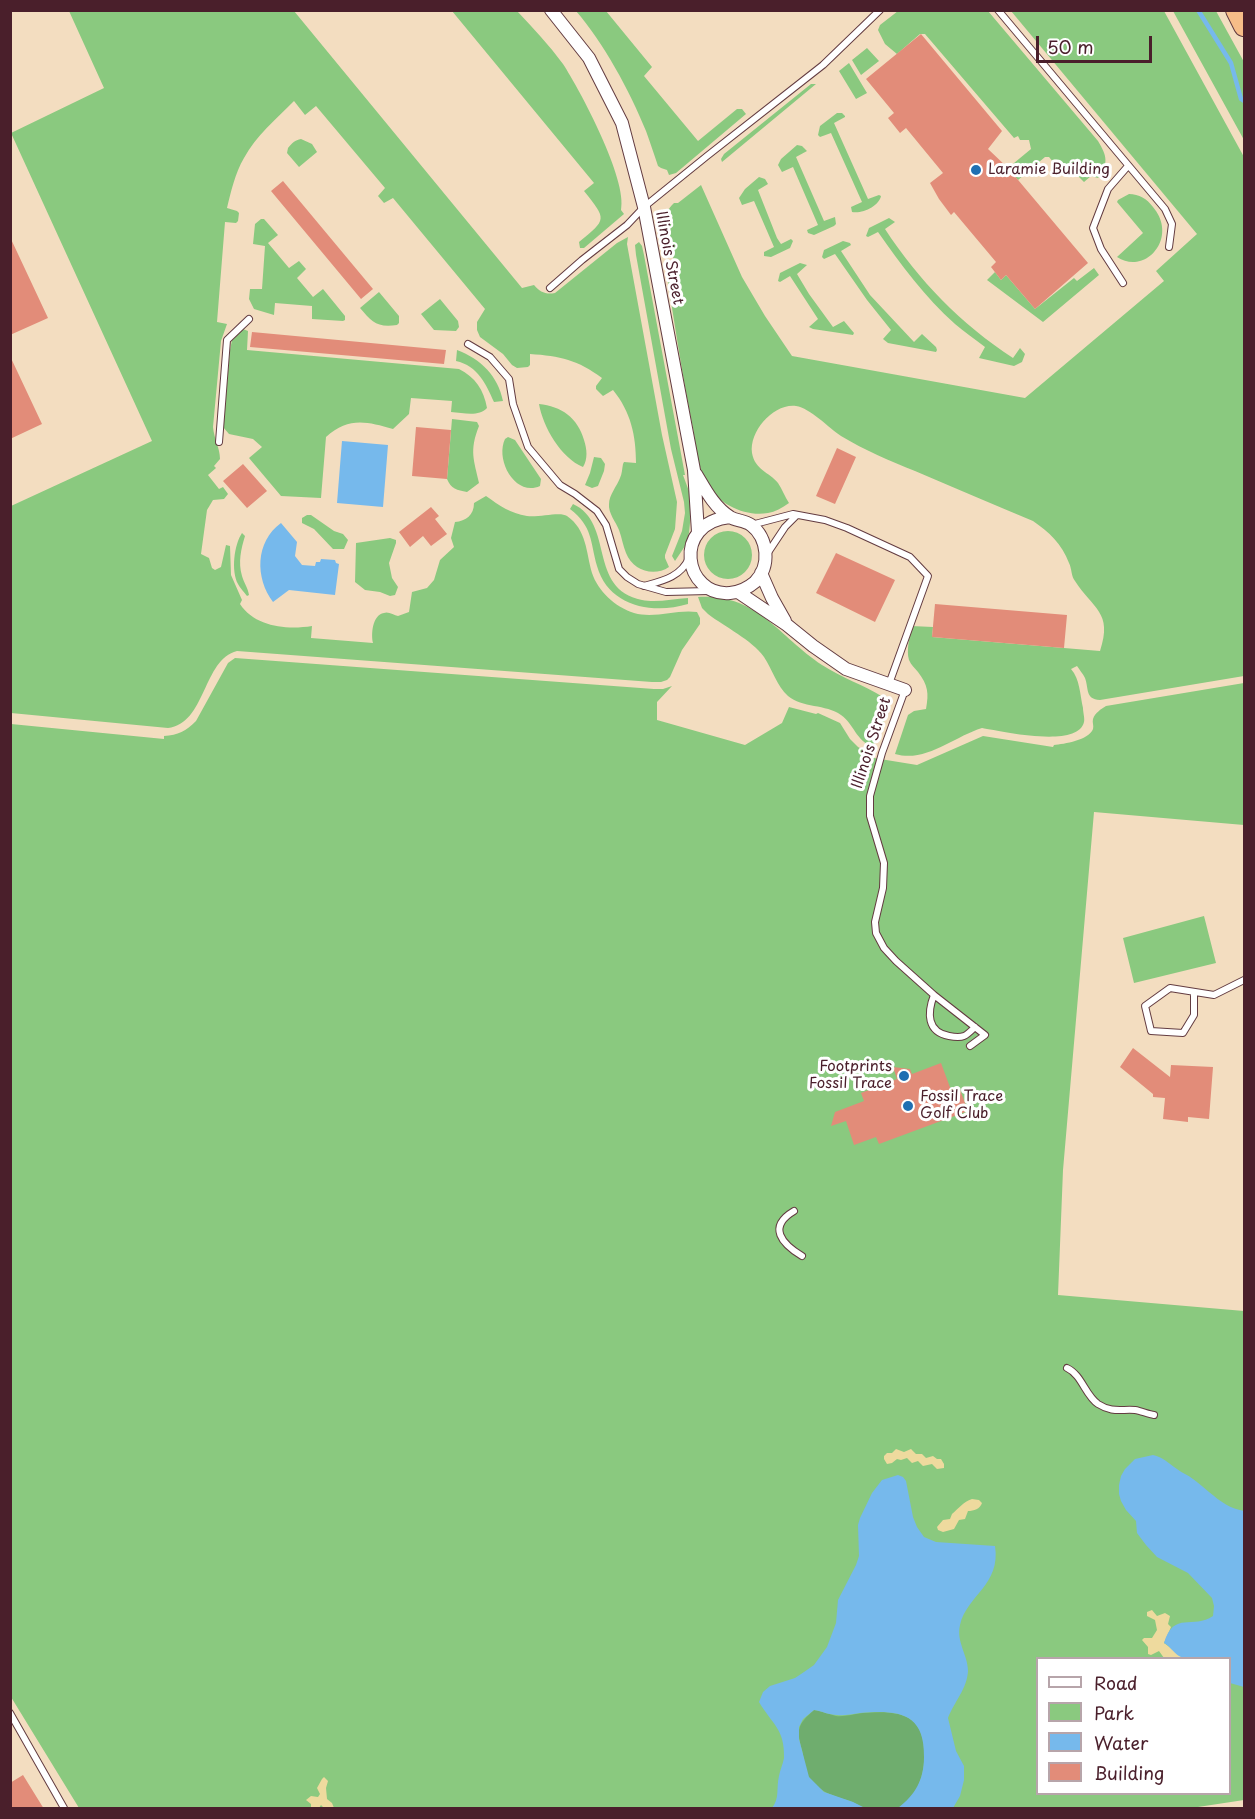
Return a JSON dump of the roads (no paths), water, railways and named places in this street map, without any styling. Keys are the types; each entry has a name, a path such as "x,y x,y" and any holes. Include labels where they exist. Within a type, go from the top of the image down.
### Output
{"highway":[{"path":"1236,10 1245,26"}],"street":[{"name":"Illinois Street","path":"550,10 589,58 622,123 644,207 694,470 698,532"},
{"path":"694,470 711,499 730,517"},
{"path":"730,517 751,525 764,544 766,556 756,581 738,592 726,593 715,591 697,578 692,568 690,555 692,543 698,532 712,521 730,517"},
{"name":"Illinois Street","path":"761,573 787,625"},
{"name":"Illinois Street","path":"738,592 846,669 905,690"}],"lane":[{"path":"550,288 627,225 644,207 823,65 880,10"},
{"path":"998,10 1165,209 1172,224 1169,247"},
{"path":"1123,283 1101,249 1093,228 1108,189 1128,166"},
{"path":"219,442 227,340 249,320"},
{"path":"468,344 490,357 509,379 513,404 528,447 561,486 597,511 606,525 619,569 633,582 666,592 715,591"},
{"path":"751,525 793,514 825,520 848,528 910,557 928,576 889,684"},
{"path":"766,556 785,527 797,515"},
{"path":"643,586 668,579 678,573 683,569 690,555"},
{"name":"Illinois Street","path":"905,690 882,753 870,796 870,816 884,863 883,888 874,922 876,933 884,948 934,995 975,1027"},
{"path":"1194,992 1194,1015 1183,1033 1151,1031 1145,1006 1170,988 1214,995 1245,980"},
{"path":"934,995 929,1007 934,1030 941,1035 963,1037 975,1027 985,1035 970,1046"},
{"path":"794,1211 783,1217 779,1232 782,1241 802,1256"},
{"path":"1067,1368 1073,1371 1097,1404 1114,1410 1136,1410 1154,1415"},
{"path":"10,1713 64,1809"}],"water":[{"path":"342,441 388,445 383,507 337,503"},
{"path":"281,523 297,542 295,556 302,565 315,566 316,562 320,562 321,559 335,560 339,564 335,595 289,590 273,602 263,582 260,561 266,540"},
{"path":"1153,1455 1163,1459 1223,1503 1244,1511 1244,1687 1231,1683 1231,1657 1182,1657 1164,1643 1173,1627 1185,1622 1206,1620 1213,1616 1214,1606 1212,1598 1188,1573 1157,1557 1137,1533 1136,1521 1126,1510 1119,1494 1121,1476 1135,1459"},
{"path":"898,1475 906,1481 913,1517 924,1537 936,1542 995,1546 996,1559 993,1571 969,1605 959,1631 968,1671 963,1690 948,1718 956,1751 964,1766 964,1780 960,1796 953,1808 898,1808 914,1792 922,1773 923,1742 920,1731 914,1723 906,1717 886,1712 840,1715 814,1710 803,1719 799,1727 799,1739 809,1777 824,1792 865,1808 772,1808 777,1797 784,1748 777,1727 759,1702 763,1692 770,1686 795,1678 814,1665 827,1647 836,1623 838,1600 859,1556 858,1525 860,1518 872,1493 882,1480"}],"waterway":[{"path":"1198,10 1231,63 1241,99 1244,101"}],"place":[{"name":"Laramie Building","path":"976,170"},
{"name":"Footprints Fossil Trace","path":"904,1076"},
{"name":"Fossil Trace Golf Club","path":"908,1106"}]}
